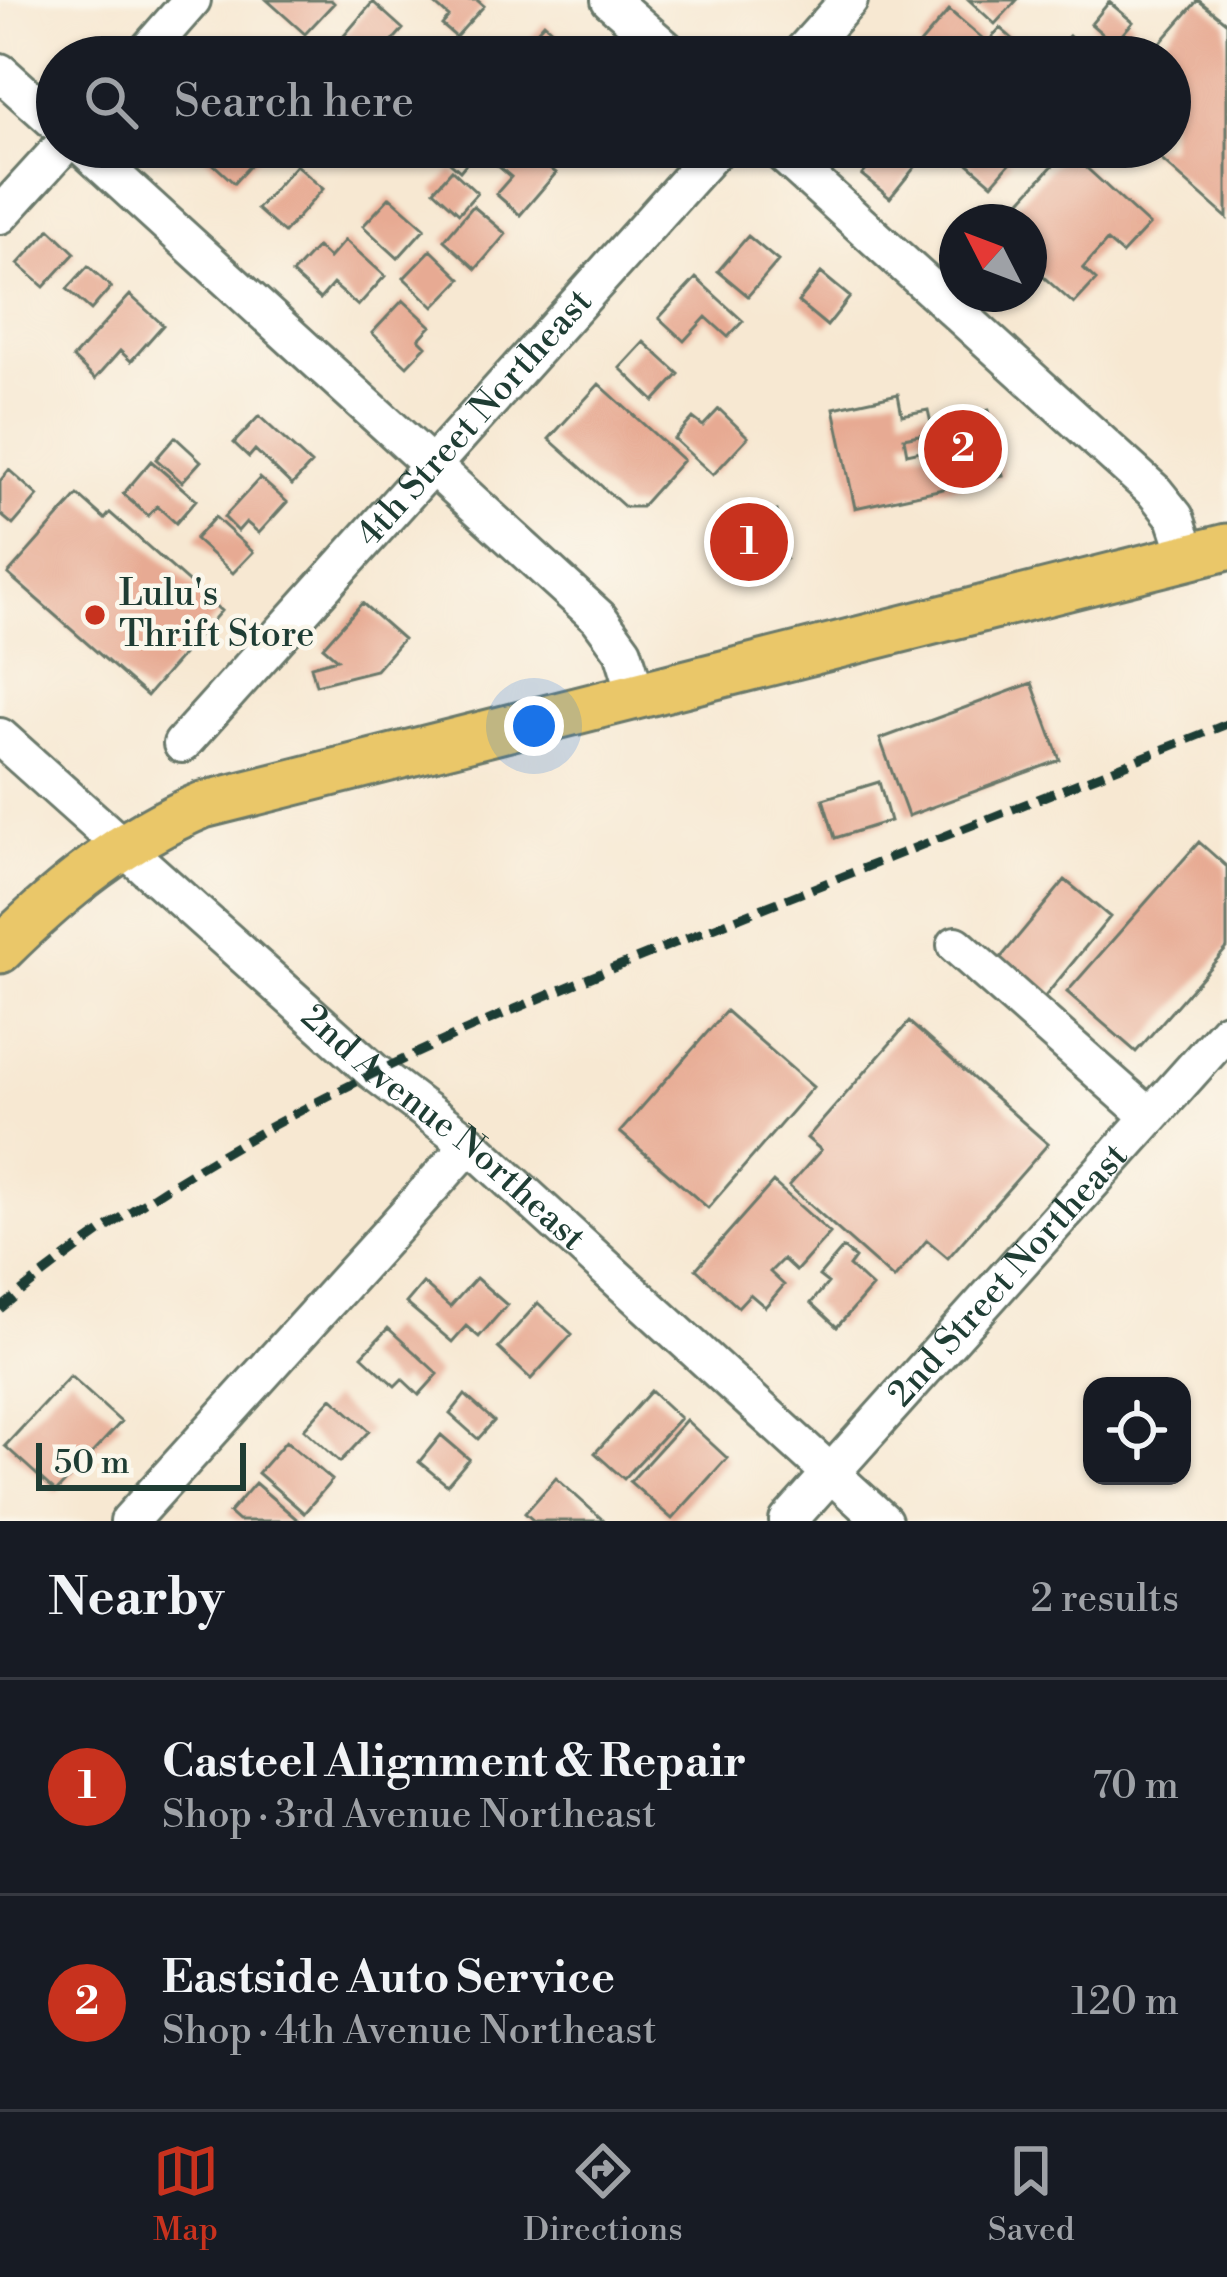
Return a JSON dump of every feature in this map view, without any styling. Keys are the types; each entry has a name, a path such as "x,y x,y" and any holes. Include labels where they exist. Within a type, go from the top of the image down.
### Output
{"main road":[{"path":"0,950 120,847 164,821 238,794 1208,552"}],"street":[{"path":"160,36 192,0"},
{"path":"610,0 651,36"},
{"path":"817,36 849,0"},
{"path":"0,72 36,104"},
{"path":"0,215 43,168"},
{"path":"106,168 599,618 623,651 636,693"},
{"name":"4th Street Northeast","path":"182,744 699,168"},
{"path":"798,168 1155,493 1208,552"},
{"name":"2nd Avenue Northeast","path":"0,737 374,1071 470,1144 883,1521"},
{"path":"956,945 1149,1116"},
{"name":"2nd Street Northeast","path":"788,1521 1227,1031"},
{"path":"140,1517 470,1144"}],"building":[{"path":"267,0 331,0 334,3 305,34"},
{"path":"430,0 477,0 484,6 457,36 442,25 449,17"},
{"path":"969,0 1017,0 995,24"},
{"path":"1198,0 1227,23 1227,218 1171,168 1191,168 1191,36 1166,36"},
{"path":"373,2 403,29 397,36 344,36"},
{"path":"1109,2 1133,22 1121,36 1105,36 1091,24"},
{"path":"949,10 979,36 927,36"},
{"path":"544,23 559,36 533,36"},
{"path":"218,168 248,168 234,183"},
{"path":"293,168 323,189 284,233 257,209"},
{"path":"500,168 550,168 556,173 520,215 496,194 511,177"},
{"path":"868,168 914,168 890,198 862,175"},
{"path":"973,168 1006,168 992,184"},
{"path":"1050,168 1087,168 1149,225 1122,254 1107,241 1083,268 1096,280 1074,304 1047,280 1047,204 1018,204"},
{"path":"452,170 477,193 459,213 434,190"},
{"path":"390,197 425,228 398,258 363,226"},
{"path":"473,206 506,234 476,269 444,240"},
{"path":"50,229 75,253 44,287 18,264"},
{"path":"748,236 778,261 748,296 718,271"},
{"path":"345,240 385,276 358,306 333,284 320,299 292,274 317,247 329,258"},
{"path":"431,250 461,279 434,307 404,278"},
{"path":"88,266 111,287 91,310 67,289"},
{"path":"821,273 850,297 827,326 798,302"},
{"path":"696,278 743,321 728,337 706,317 684,341 659,318"},
{"path":"130,295 163,325 131,361 120,351 95,379 73,358"},
{"path":"403,300 431,326 419,339 426,346 407,366 372,333"},
{"path":"644,342 679,374 654,401 620,368"},
{"path":"599,384 683,460 641,507 625,507 549,439"},
{"path":"898,394 902,415 928,410 933,432 904,438 907,454 953,444 948,419 989,410 1003,476 855,508 834,408"},
{"path":"719,409 748,437 713,475 674,439 693,418 703,426"},
{"path":"259,416 311,464 292,485 255,450 249,457 234,443"},
{"path":"175,437 201,461 182,482 156,459"},
{"path":"151,461 196,500 176,523 157,506 148,516 123,494"},
{"path":"9,470 38,496 13,525 0,514 0,481"},
{"path":"260,478 287,502 259,533 246,522 238,531 224,517"},
{"path":"78,495 105,519 110,513 221,611 147,696 8,574"},
{"path":"777,511 786,559 722,572 712,525"},
{"path":"215,517 253,552 233,573 195,539"},
{"path":"362,603 403,639 376,670 316,685 311,666 337,659 323,647"},
{"path":"1032,683 1060,760 908,816 880,739"},
{"path":"879,782 890,821 835,838 823,799"},
{"path":"1199,842 1227,867 1227,948 1136,1052 1067,992"},
{"path":"1065,880 1110,917 1043,999 998,961"},
{"path":"726,1011 813,1087 708,1208 620,1132"},
{"path":"909,1022 1048,1144 948,1258 927,1240 894,1279 789,1186 821,1150 807,1138"},
{"path":"773,1182 830,1233 796,1271 783,1259 770,1272 784,1285 765,1307 750,1294 738,1307 696,1269"},
{"path":"843,1248 855,1258 849,1266 872,1287 837,1327 811,1303 828,1283 819,1276"},
{"path":"476,1278 507,1305 479,1337 466,1326 452,1342 406,1303 423,1283 450,1307"},
{"path":"538,1303 572,1334 531,1379 498,1348"},
{"path":"388,1328 438,1374 419,1395 402,1379 395,1386 362,1356"},
{"path":"70,1376 121,1422 56,1492 5,1446"},
{"path":"651,1391 680,1418 624,1479 595,1453"},
{"path":"465,1395 494,1421 478,1439 450,1414"},
{"path":"332,1398 369,1431 340,1462 304,1429"},
{"path":"686,1420 727,1458 672,1519 630,1482"},
{"path":"441,1435 469,1459 447,1485 419,1462"},
{"path":"286,1441 332,1480 304,1513 258,1473"},
{"path":"556,1478 604,1521 534,1521 525,1513"},
{"path":"255,1483 299,1521 238,1521 229,1513"}],"railway":[{"path":"0,1309 169,1187 348,1086 535,1000 1227,724"}],"place":[{"name":"Eastside Auto Service","path":"963,449"},
{"name":"Casteel Alignment & Repair","path":"749,542"},
{"name":"Lulu's Thrift Store","path":"95,615"}]}
